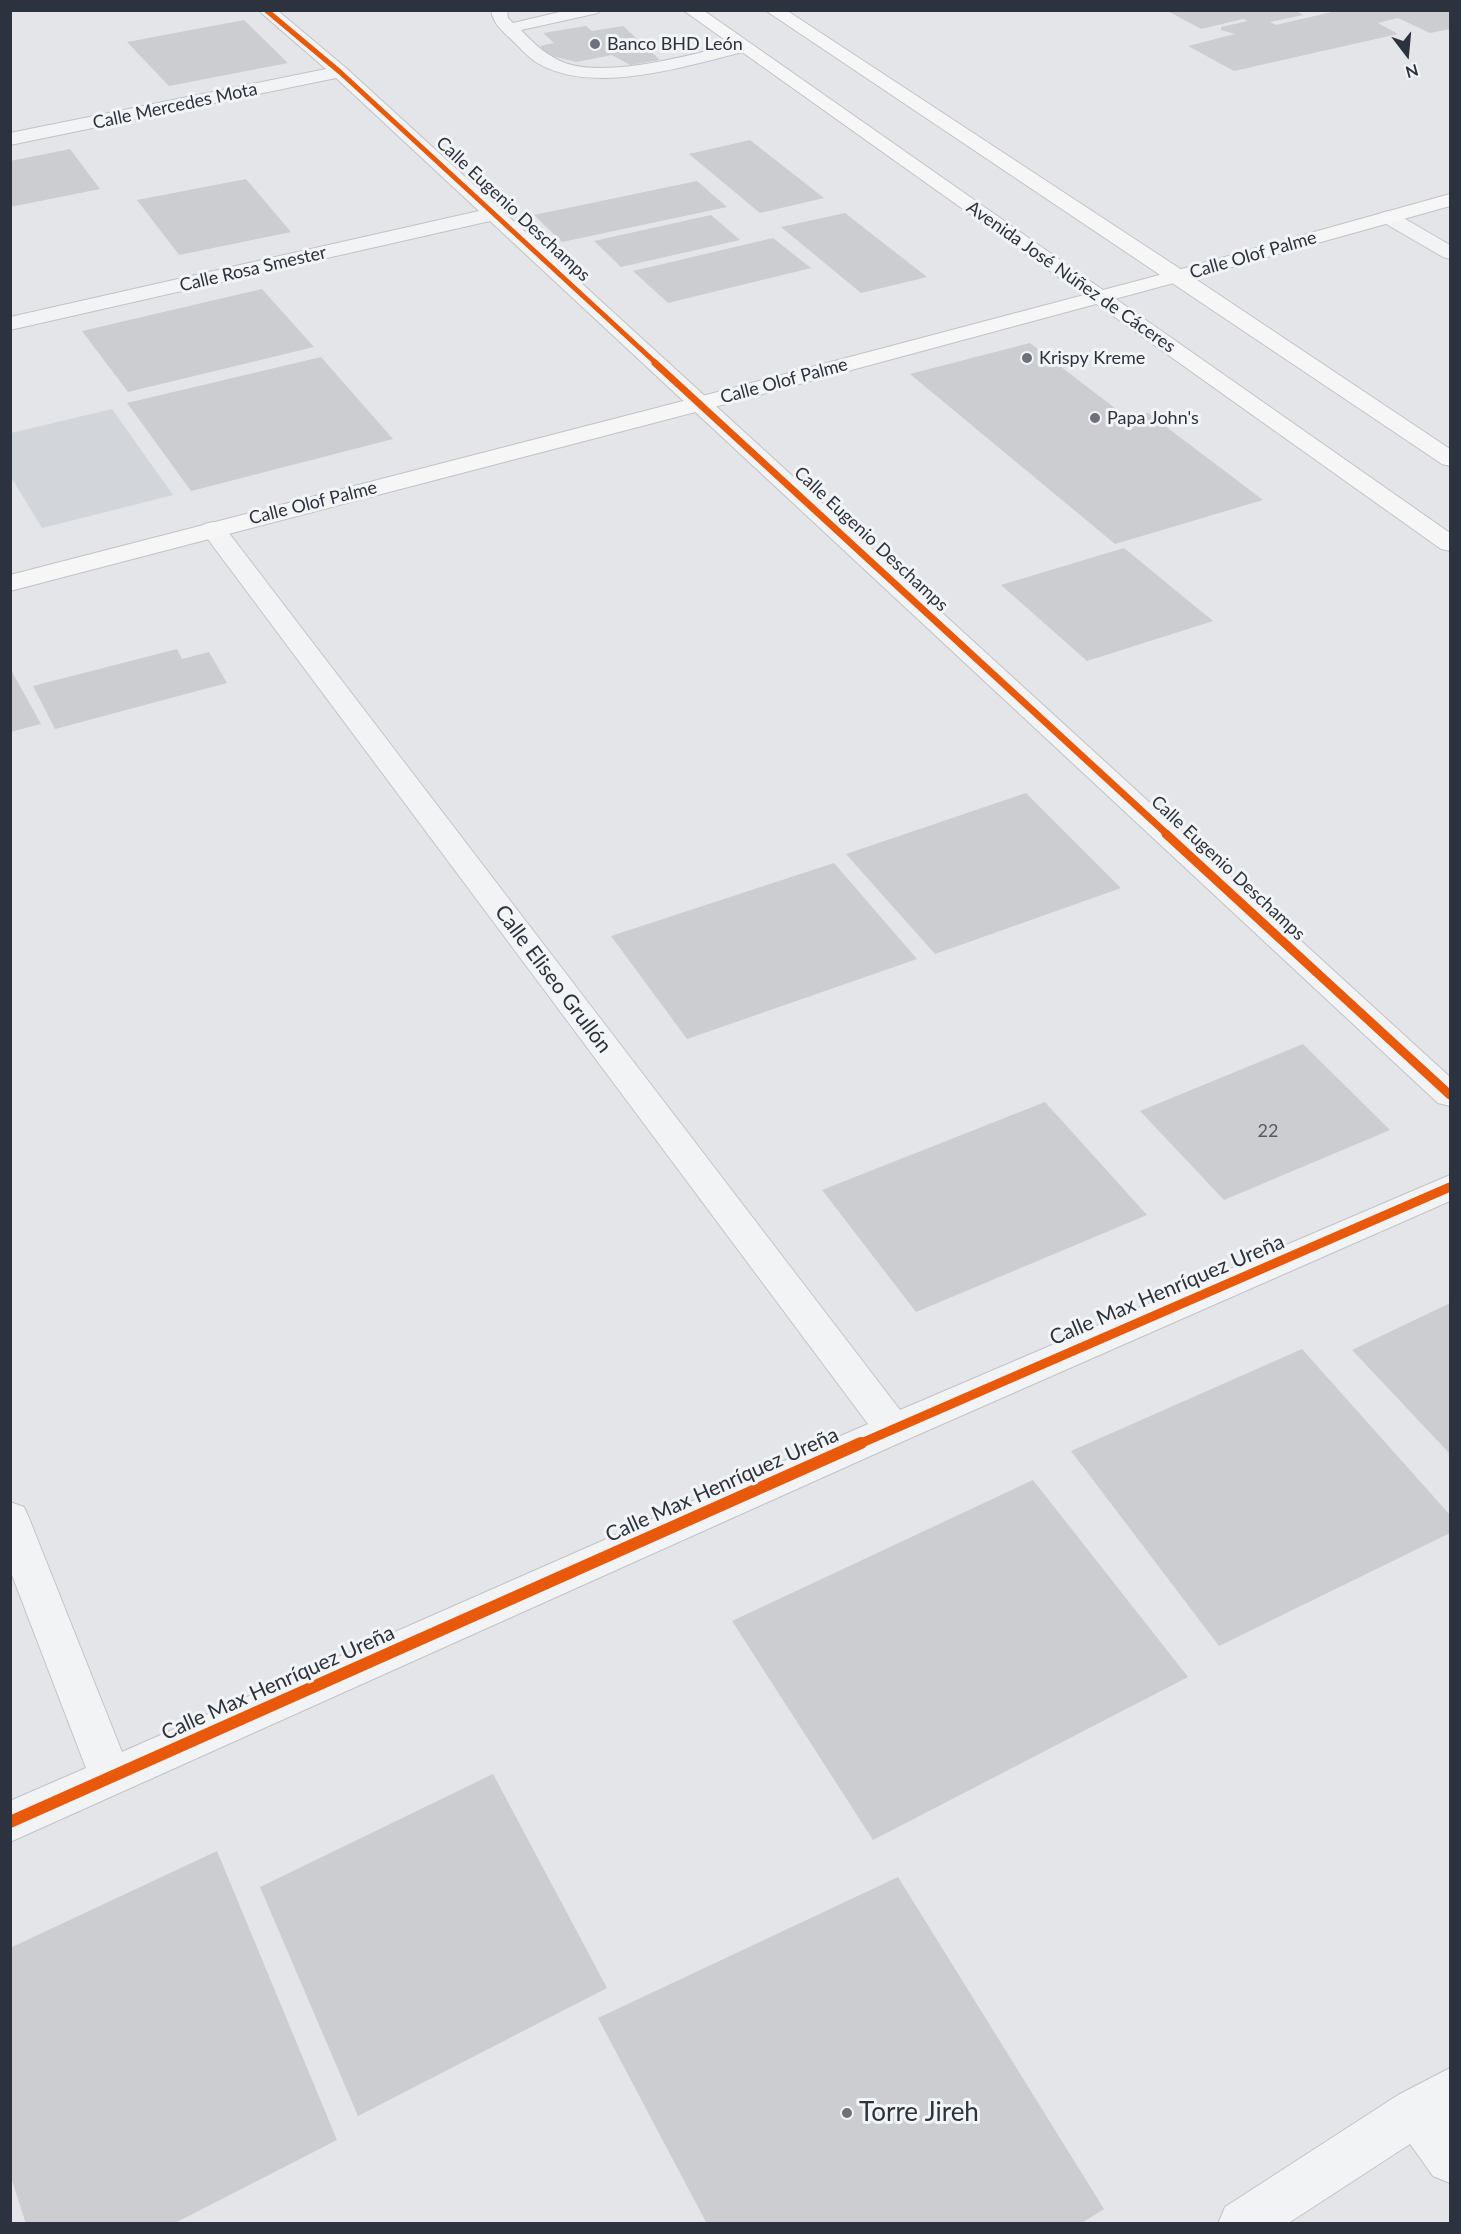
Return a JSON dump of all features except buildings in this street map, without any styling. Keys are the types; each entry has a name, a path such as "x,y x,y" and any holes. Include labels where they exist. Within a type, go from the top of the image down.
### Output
{"main road":[{"name":"Avenida José Núñez de Cáceres","path":"691,10 1450,544"},
{"path":"773,10 1178,276 1450,459"},
{"name":"Calle Olof Palme","path":"10,583 699,404 1178,276 1450,200"}],"street":[{"name":"Calle Eugenio Deschamps","path":"266,10 340,72 495,214 1450,1095"},
{"name":"Calle Mercedes Mota","path":"10,140 340,72"},
{"name":"Calle Rosa Smester","path":"10,324 495,214"},
{"path":"1388,217 1450,253"},
{"name":"Calle Eliseo Grullón","path":"213,529 893,1429"},
{"name":"Calle Max Henríquez Ureña","path":"10,1822 893,1429 1450,1187"},
{"path":"10,1518 111,1777"},
{"path":"1242,2223 1433,2101 1450,2158"}],"lane":[{"path":"499,10 500,19 545,60 589,73 627,70 744,47"},
{"path":"510,28 592,10"}],"shaded area":[{"path":"112,409 173,495 42,528 11,477 11,433"}],"cycle path":[{"path":"266,10 340,72 1450,1095"},
{"path":"10,1822 893,1429 1450,1187"}],"place":[{"name":"Banco BHD León","path":"595,44"},
{"name":"Krispy Kreme","path":"1027,358"},
{"name":"Papa John's","path":"1095,418"},
{"name":"Torre Jireh","path":"847,2113"}]}
